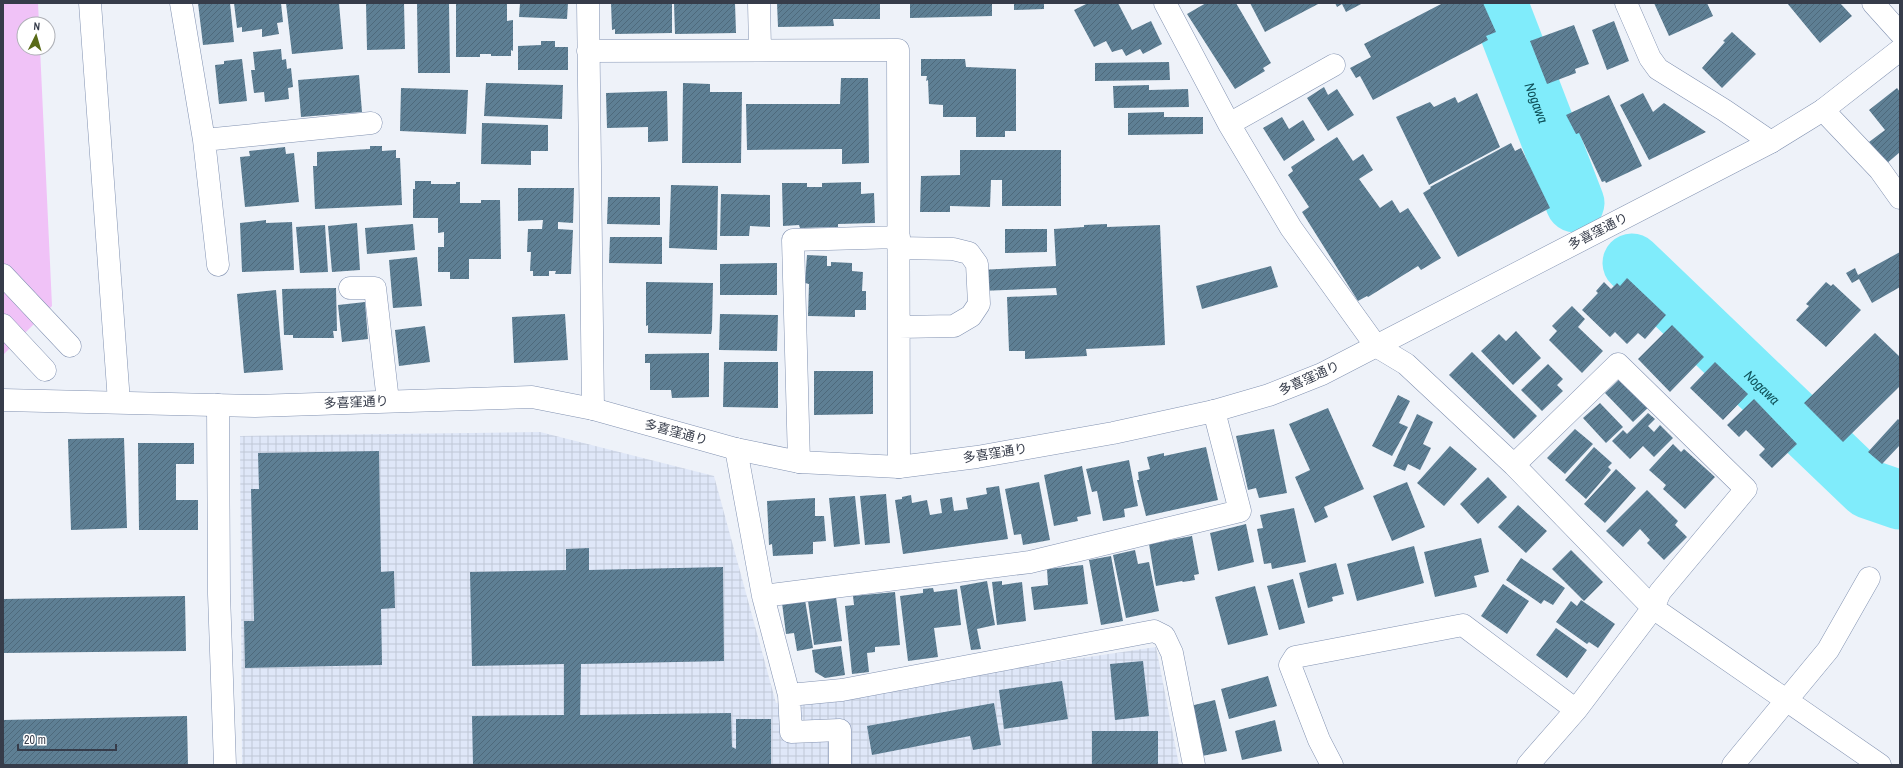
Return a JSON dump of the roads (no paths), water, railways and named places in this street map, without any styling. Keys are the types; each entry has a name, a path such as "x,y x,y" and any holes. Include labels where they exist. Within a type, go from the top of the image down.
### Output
{"street":[{"path":"90,3 120,402"},
{"path":"181,3 204,140 218,265"},
{"path":"588,3 593,409"},
{"path":"759,3 760,49"},
{"path":"1165,3 1229,124 1291,228 1376,346 1406,364 1514,465 1653,608 1880,765"},
{"path":"1626,3 1650,58 1658,69 1724,110 1771,142"},
{"path":"1873,3 1900,33"},
{"path":"588,51 760,49 898,50 899,467"},
{"name":"多喜窪通り","path":"3,400 218,405 532,397 593,409 736,449 799,462 899,467 977,457 1113,433 1214,411 1269,395 1322,374 1771,142 1823,110 1900,50"},
{"path":"1229,124 1334,64"},
{"path":"1823,110 1880,170 1900,198"},
{"path":"204,140 371,123"},
{"path":"799,462 793,240 899,242 953,249 969,253 977,264 979,304 972,316 954,326 899,327"},
{"path":"3,276 70,346"},
{"path":"350,288 375,288 388,401"},
{"path":"3,325 45,370"},
{"path":"1514,465 1618,364 1746,489 1660,592 1653,608 1576,710 1528,765"},
{"path":"218,405 219,594 225,765"},
{"path":"763,596 1030,562 1240,511 1214,411"},
{"path":"736,449 763,596 789,695 791,732 840,730 840,765"},
{"path":"1733,765 1828,650 1869,578"},
{"path":"1332,765 1319,740 1290,666 1295,657 1463,625 1576,710"},
{"path":"789,695 842,690 1154,631 1164,636 1172,654 1194,765"}],"waterway":[{"name":"Nogawa","path":"1498,3 1575,203"},
{"name":"Nogawa","path":"1632,263 1868,489 1900,500"}]}
